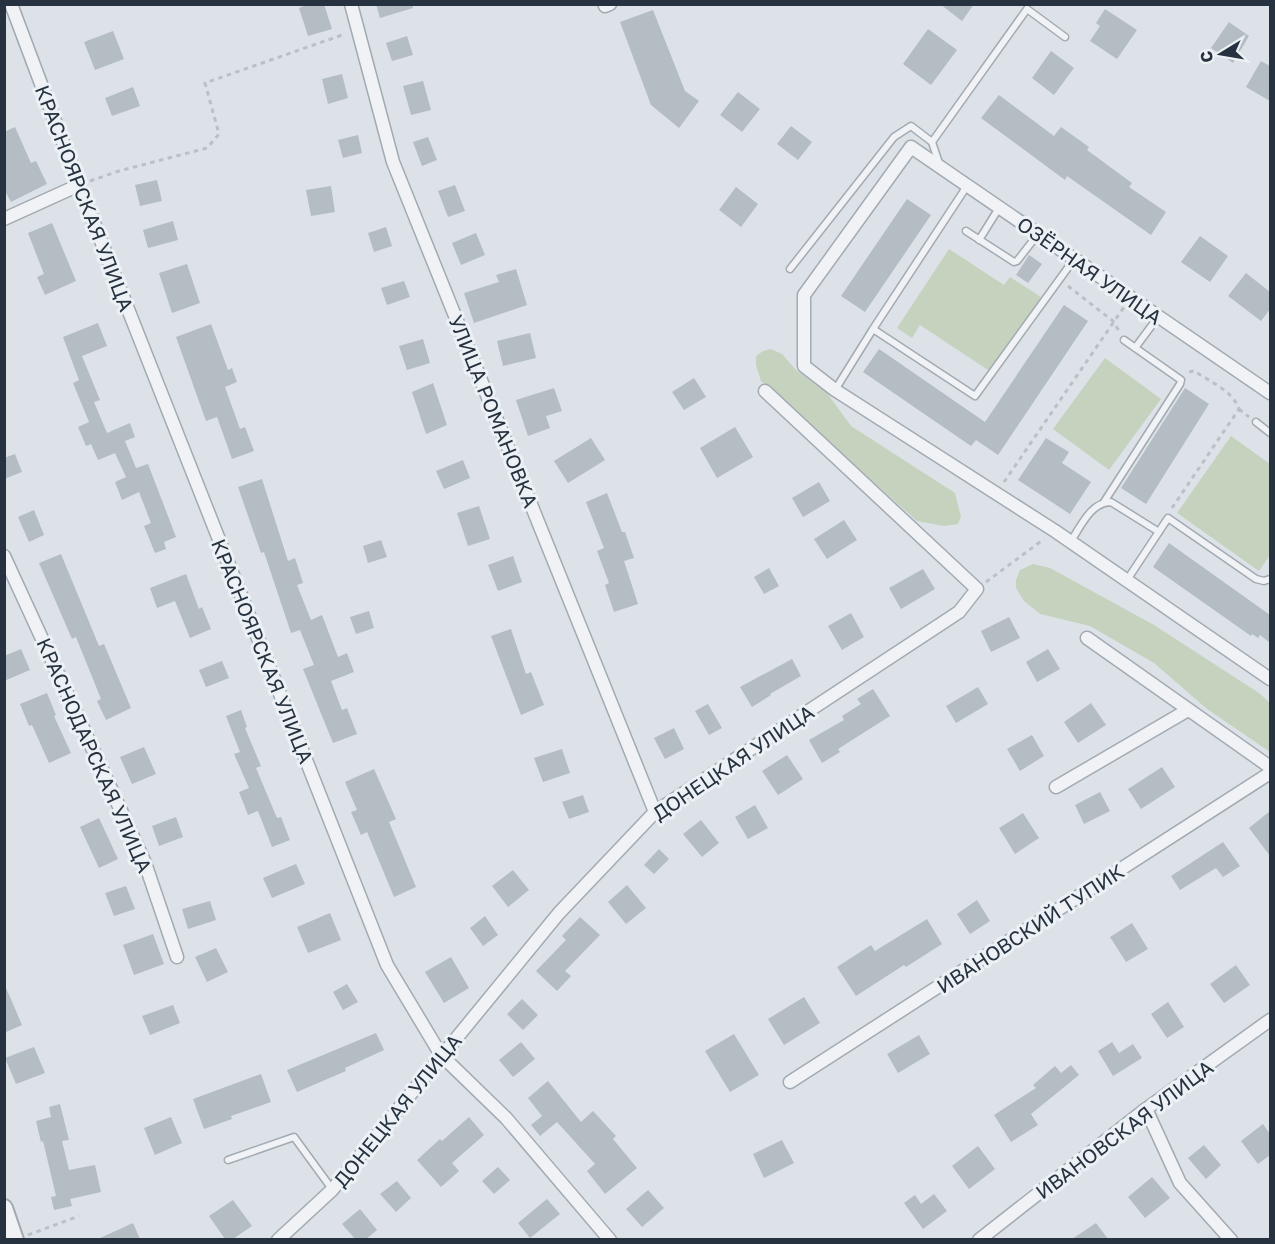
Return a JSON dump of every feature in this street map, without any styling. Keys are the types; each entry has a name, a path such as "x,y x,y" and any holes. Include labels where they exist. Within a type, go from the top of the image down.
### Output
{"street":[{"name":"КРАСНОЯРСКАЯ УЛИЦА","path":"11,4 79,186 387,965 441,1055 506,1119 610,1239"},
{"name":"УЛИЦА РОМАНОВКА","path":"351,4 393,162 655,812"},
{"name":"ОЗЁРНАЯ УЛИЦА","path":"835,390 804,366 804,294 911,147 1270,393"},
{"path":"4,219 79,186"},
{"path":"835,390 1055,531 1270,679"},
{"path":"765,391 977,589"},
{"name":"КРАСНОДАРСКАЯ УЛИЦА","path":"4,556 145,863 177,957"},
{"name":"ДОНЕЦКАЯ УЛИЦА","path":"278,1239 332,1190 559,913 655,812 959,612 977,589"},
{"path":"1087,638 1270,767"},
{"path":"1056,787 1188,710"},
{"name":"ИВАНОВСКИЙ ТУПИК","path":"790,1082 1270,773"},
{"name":"ИВАНОВСКАЯ УЛИЦА","path":"979,1239 1146,1109 1270,1020"},
{"path":"1146,1109 1179,1183 1231,1239"},
{"path":"4,1208 15,1239"}],"lane":[{"path":"932,142 1028,9 1065,37"},
{"path":"790,269 894,137 911,126 932,142 940,167"},
{"path":"835,390 967,186"},
{"path":"979,240 999,208"},
{"path":"966,231 1014,262 1039,234"},
{"path":"873,329 975,396 1075,258"},
{"path":"1135,348 1158,317"},
{"path":"1104,502 1181,380 1124,340"},
{"path":"1256,422 1270,433"},
{"path":"1070,542 1095,506 1104,502 1111,502 1159,532"},
{"path":"1127,580 1168,518 1256,579 1270,579"},
{"path":"228,1160 294,1137 332,1190"}],"path":[{"path":"79,186 119,171 207,148 219,134 205,83 358,29"},
{"path":"1060,279 1113,321 1124,340"},
{"path":"996,494 1130,298"},
{"path":"1168,518 1174,502 1239,409 1236,400 1229,394 1194,371 1177,375"},
{"path":"977,589 1055,531"},
{"path":"15,1239 79,1216"}],"green space":[{"path":"949,249 1004,285 1010,277 1041,297 991,372 920,325 912,338 897,328"},
{"path":"771,349 782,354 796,370 827,393 851,426 955,493 961,517 958,524 944,526 917,521 761,381 756,356"},
{"path":"1105,358 1161,399 1109,470 1053,429"},
{"path":"1231,436 1270,464 1270,555 1259,571 1177,513"},
{"path":"1033,564 1050,568 1154,625 1259,693 1270,703 1270,752 1207,709 1154,663 1090,626 1040,614 1024,601 1016,588 1020,570"}],"building":[{"path":"309,4 324,4 332,29 308,36 299,8"},
{"path":"376,4 412,4 413,8 380,18"},
{"path":"940,4 974,4 962,21"},
{"path":"1105,9 1137,30 1117,59 1090,41 1100,26 1096,23"},
{"path":"653,10 685,91 699,101 679,128 651,105 620,22"},
{"path":"1229,22 1249,36 1233,63 1211,48"},
{"path":"928,29 957,50 931,85 903,64"},
{"path":"113,31 124,59 95,70 84,42"},
{"path":"407,36 413,55 392,61 386,43"},
{"path":"1051,51 1074,68 1054,95 1032,78"},
{"path":"1261,61 1270,66 1270,101 1246,87"},
{"path":"342,74 348,98 328,104 322,79"},
{"path":"423,81 431,110 411,115 403,86"},
{"path":"133,87 140,106 112,116 105,98"},
{"path":"738,92 760,109 742,132 720,115"},
{"path":"999,95 1054,136 1061,127 1089,147 1087,150 1132,183 1129,187 1166,212 1151,235 1067,176 1065,180 981,118"},
{"path":"791,126 812,142 798,160 777,144"},
{"path":"15,127 31,163 36,161 47,184 11,202 4,189 4,132"},
{"path":"358,135 362,153 343,158 338,140"},
{"path":"428,137 437,160 422,166 413,142"},
{"path":"157,180 162,201 140,206 135,185"},
{"path":"455,185 465,211 448,217 438,191"},
{"path":"331,186 335,212 311,216 306,190"},
{"path":"736,187 758,204 741,227 719,210"},
{"path":"907,199 931,215 865,312 841,296"},
{"path":"173,221 178,240 148,248 143,230"},
{"path":"52,223 76,281 45,295 37,277 44,274 28,233"},
{"path":"386,227 392,246 374,252 368,233"},
{"path":"476,233 485,255 461,265 452,243"},
{"path":"1200,236 1228,256 1210,282 1181,262"},
{"path":"1029,255 1042,264 1028,283 1016,275"},
{"path":"187,264 200,303 172,313 159,273"},
{"path":"516,269 527,305 474,323 464,293 499,282 496,275"},
{"path":"1246,273 1270,292 1270,309 1261,321 1228,296"},
{"path":"404,281 410,297 387,305 381,288"},
{"path":"1064,305 1088,321 998,455 976,440 971,446 863,372 879,349 985,422"},
{"path":"98,323 107,346 82,356 100,400 94,402 107,433 130,423 135,437 125,441 136,468 148,464 176,537 164,542 166,549 155,553 144,526 151,523 139,492 122,500 115,482 126,477 115,453 98,460 91,444 86,446 78,427 89,422 73,383 79,380 63,337"},
{"path":"211,324 228,370 232,368 237,382 225,387 240,429 245,427 254,451 232,459 217,417 206,421 176,337"},
{"path":"530,333 536,358 503,366 497,341"},
{"path":"423,339 430,363 407,370 399,346"},
{"path":"694,378 706,397 684,410 672,392"},
{"path":"433,383 447,425 426,434 412,392"},
{"path":"554,388 562,411 546,416 550,428 528,436 516,400"},
{"path":"1185,388 1209,404 1146,504 1121,488"},
{"path":"735,427 753,457 717,478 700,448"},
{"path":"591,438 605,460 568,483 554,461"},
{"path":"1046,438 1069,452 1062,463 1091,482 1070,514 1018,480"},
{"path":"15,454 22,472 4,479 4,458"},
{"path":"463,460 470,478 444,489 436,471"},
{"path":"262,479 288,561 295,558 303,583 297,585 311,620 322,615 338,657 347,653 354,672 331,681 342,710 347,708 357,734 333,743 303,669 314,665 300,630 291,633 264,552 261,553 238,487"},
{"path":"819,482 830,501 803,517 792,498"},
{"path":"607,493 634,558 624,561 638,604 614,612 605,585 609,583 597,551 604,548 586,502"},
{"path":"479,506 490,539 468,546 457,513"},
{"path":"34,510 44,535 29,542 18,517"},
{"path":"844,520 857,540 827,559 814,539"},
{"path":"381,540 387,557 368,563 363,546"},
{"path":"1169,543 1270,615 1270,643 1260,635 1258,638 1252,634 1251,636 1153,567"},
{"path":"61,554 99,646 104,644 131,708 106,720 97,701 101,699 76,637 72,639 39,563"},
{"path":"513,556 522,582 498,591 488,565"},
{"path":"769,568 779,586 764,594 754,577"},
{"path":"923,569 935,589 901,609 889,588"},
{"path":"186,574 199,609 202,607 211,629 190,638 175,601 157,608 150,588"},
{"path":"369,611 374,628 356,634 350,617"},
{"path":"851,613 864,637 842,650 828,626"},
{"path":"1009,617 1020,638 991,652 981,631"},
{"path":"511,629 526,674 531,672 544,705 521,715 491,636"},
{"path":"21,649 30,670 4,681 4,656"},
{"path":"1048,649 1060,669 1037,682 1026,662"},
{"path":"792,659 801,676 752,707 740,687"},
{"path":"222,661 229,678 206,687 199,670"},
{"path":"978,687 988,704 956,723 946,706"},
{"path":"873,689 890,716 838,749 840,752 822,763 809,740 844,720 842,716 861,704 857,699"},
{"path":"47,693 56,715 54,716 71,753 49,763 20,704"},
{"path":"1091,703 1106,725 1078,743 1064,722"},
{"path":"708,704 722,728 709,735 695,711"},
{"path":"241,710 247,727 245,728 261,766 256,768 277,818 281,817 290,840 272,847 258,811 248,815 239,792 249,788 234,754 240,752 226,716"},
{"path":"674,728 684,749 665,759 654,738"},
{"path":"1032,735 1044,756 1020,771 1007,749"},
{"path":"144,747 156,774 132,784 120,757"},
{"path":"562,749 570,773 543,782 534,758"},
{"path":"787,755 803,779 778,795 762,771"},
{"path":"1162,767 1175,787 1141,809 1128,789"},
{"path":"374,769 396,819 389,822 416,887 394,897 367,832 361,835 351,812 357,810 345,782"},
{"path":"1100,792 1110,811 1084,824 1075,805"},
{"path":"583,795 589,812 569,819 562,802"},
{"path":"755,805 768,828 748,839 735,817"},
{"path":"1270,811 1270,856 1249,828"},
{"path":"1023,813 1039,838 1015,854 999,828"},
{"path":"176,817 183,837 159,846 152,826"},
{"path":"99,818 118,859 99,868 80,827"},
{"path":"701,820 719,843 702,857 683,834"},
{"path":"1223,842 1240,866 1223,877 1216,868 1180,890 1171,876"},
{"path":"659,849 669,859 654,874 644,865"},
{"path":"296,864 305,884 272,898 263,878"},
{"path":"513,870 529,890 508,907 492,886"},
{"path":"627,885 646,908 626,924 608,902"},
{"path":"126,886 135,909 114,916 105,893"},
{"path":"977,900 990,921 970,934 957,914"},
{"path":"210,901 216,920 188,929 182,909"},
{"path":"330,913 341,940 308,953 297,927"},
{"path":"485,916 498,935 483,946 470,928"},
{"path":"580,917 600,935 565,971 571,976 557,991 536,971 566,940 562,936"},
{"path":"927,919 942,944 856,996 837,967 871,945 875,951"},
{"path":"1132,923 1148,949 1126,962 1110,937"},
{"path":"153,934 164,964 134,975 123,945"},
{"path":"216,948 228,972 207,982 195,957"},
{"path":"451,957 469,988 444,1003 425,972"},
{"path":"1236,965 1250,985 1224,1003 1210,984"},
{"path":"4,983 22,1025 4,1033"},
{"path":"347,984 358,1002 343,1010 333,992"},
{"path":"804,997 820,1023 784,1045 768,1019"},
{"path":"522,999 538,1015 523,1030 507,1014"},
{"path":"1168,1002 1184,1027 1167,1038 1151,1014"},
{"path":"173,1005 180,1023 150,1035 142,1016"},
{"path":"376,1033 384,1050 345,1068 346,1071 297,1092 287,1070"},
{"path":"734,1034 759,1075 730,1092 705,1051"},
{"path":"919,1035 930,1054 898,1073 887,1054"},
{"path":"521,1042 535,1059 513,1077 499,1060"},
{"path":"1112,1042 1119,1053 1133,1044 1142,1058 1113,1076 1098,1051"},
{"path":"34,1047 45,1073 16,1084 5,1058"},
{"path":"1071,1065 1079,1075 1031,1114 1038,1125 1011,1142 994,1115 1036,1088 1033,1085 1055,1066 1061,1073"},
{"path":"261,1074 271,1102 231,1116 232,1119 204,1129 193,1099"},
{"path":"548,1081 581,1122 593,1111 616,1136 613,1139 637,1168 605,1194 587,1171 595,1164 557,1122 540,1136 531,1125 542,1116 528,1098"},
{"path":"60,1104 69,1140 62,1141 69,1170 95,1165 101,1192 70,1199 72,1206 54,1210 51,1197 56,1196 36,1121 51,1117 49,1107"},
{"path":"171,1117 182,1143 155,1155 144,1128"},
{"path":"469,1117 484,1135 452,1163 459,1171 441,1187 417,1160"},
{"path":"1263,1124 1270,1134 1270,1155 1258,1164 1241,1141"},
{"path":"782,1140 794,1163 764,1178 753,1154"},
{"path":"1204,1145 1221,1165 1206,1179 1188,1158"},
{"path":"978,1146 995,1169 969,1189 952,1166"},
{"path":"498,1167 510,1180 494,1194 482,1181"},
{"path":"1152,1177 1170,1198 1145,1218 1128,1197"},
{"path":"397,1181 411,1198 396,1212 380,1194"},
{"path":"648,1190 664,1208 642,1227 626,1209"},
{"path":"934,1194 947,1211 923,1229 904,1203 915,1195 921,1204"},
{"path":"547,1199 560,1214 530,1238 518,1223"},
{"path":"233,1200 252,1226 233,1239 225,1239 209,1216"},
{"path":"360,1209 377,1230 366,1239 355,1239 342,1224"},
{"path":"133,1223 140,1239 98,1239"},
{"path":"1096,1223 1108,1239 1072,1239"}]}
